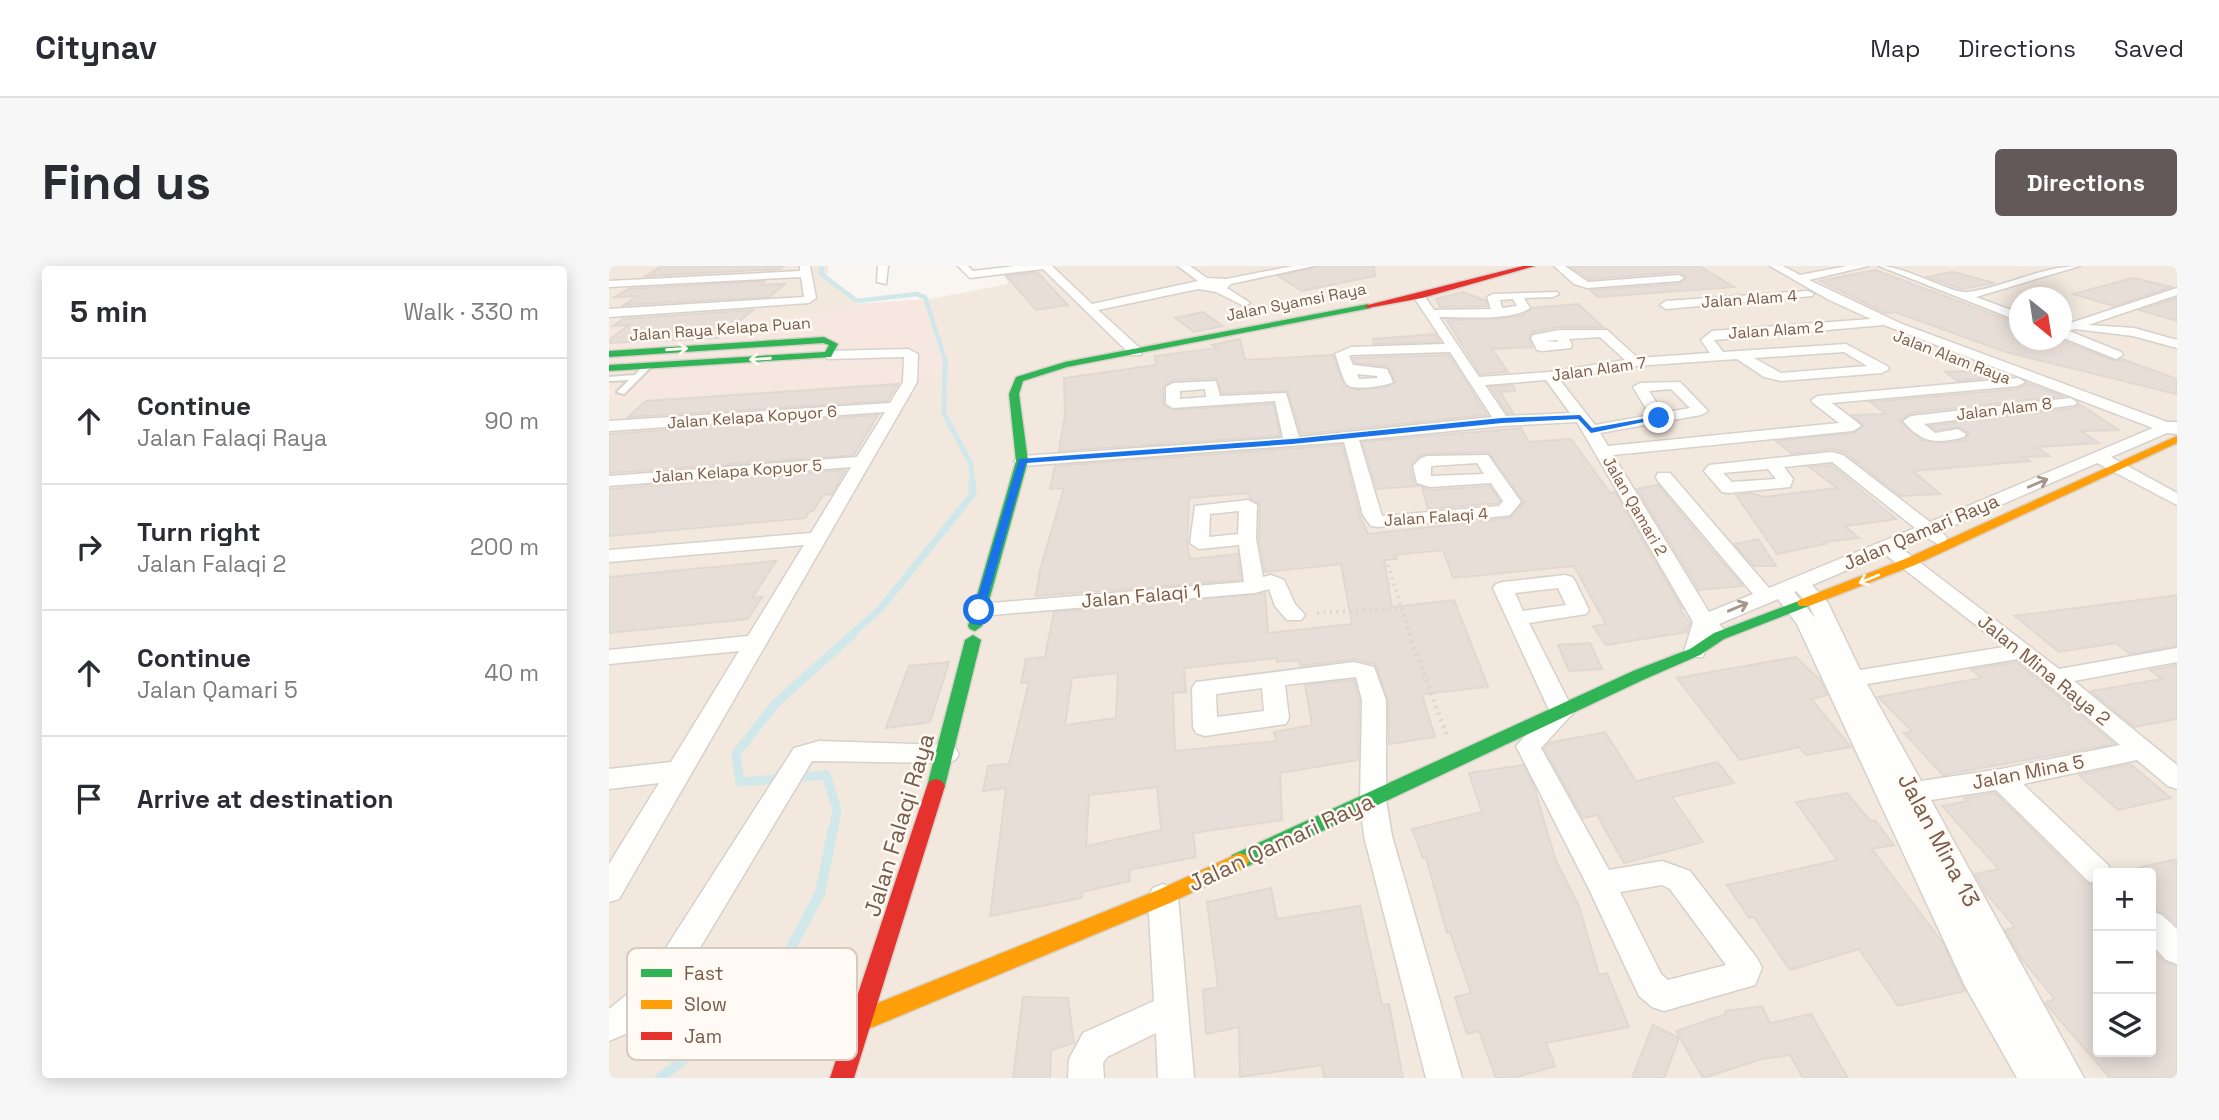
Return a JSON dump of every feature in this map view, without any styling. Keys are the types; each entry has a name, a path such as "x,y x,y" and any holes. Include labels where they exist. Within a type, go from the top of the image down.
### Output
{"street":[{"path":"882,282 883,266"},
{"path":"963,266 969,275 1040,266"},
{"path":"1047,266 1136,352"},
{"path":"1183,266 1201,284"},
{"path":"1089,308 1201,284 1222,285 1309,266"},
{"name":"Jalan Syamsi Raya","path":"1065,365 1419,296 1531,266"},
{"path":"1559,266 1578,282 1587,285 1659,280"},
{"path":"1776,266 1885,322 2172,434"},
{"path":"1798,279 1863,266"},
{"path":"1884,266 2009,313"},
{"path":"1965,296 2075,266"},
{"name":"Jalan Alam Raya","path":"1761,268 1808,295 1868,324 2070,402 2172,434"},
{"path":"609,284 805,270 810,298 792,303 609,313"},
{"path":"1222,285 1244,303"},
{"path":"2072,328 2177,291"},
{"path":"1433,314 1524,308 1517,296 1553,294"},
{"name":"Jalan Alam 4","path":"1690,303 1808,295"},
{"path":"1419,296 1502,421"},
{"path":"1868,324 1885,322"},
{"name":"Jalan Alam 2","path":"1720,356 1707,340 1717,334 1868,324"},
{"path":"2072,330 2134,332 2177,344"},
{"path":"1559,334 1603,333 1635,362"},
{"path":"2072,333 2116,355"},
{"path":"609,890 910,382 911,354 830,348"},
{"name":"Jalan Raya Kelapa Puan","path":"609,354 830,348"},
{"name":"Jalan Raya Kelapa Puan","path":"609,368 830,348"},
{"path":"1349,369 1342,354 1347,352 1453,348"},
{"name":"Jalan Alam 7","path":"1477,381 1549,376 1635,362 1720,356 1848,348 1882,368 1781,377 1769,374 1740,355"},
{"name":"Jalan Falaqi Raya","path":"857,1033 946,754 976,625 1022,461 1014,387 1019,379 1065,365"},
{"name":"Jalan Qamari 2","path":"1549,376 1585,424 1712,629"},
{"path":"1602,451 1853,426 1818,400 2018,382"},
{"path":"1214,401 1281,396 1292,442"},
{"name":"Jalan Alam 8","path":"1938,417 2070,402"},
{"name":"Jalan Kelapa Kopyor 6","path":"609,426 894,407"},
{"path":"1022,461 1292,442 1502,421 1585,424 1659,418"},
{"name":"Jalan Qamari Raya","path":"861,1021 1163,897 1455,760 1695,652 1712,629 1792,595 1886,547 2099,457 2172,434"},
{"name":"Jalan Qamari Raya","path":"1712,629 1792,595 1910,562 2118,468 2172,434"},
{"name":"Jalan Falaqi 4","path":"1350,435 1372,515 1377,522 1504,511 1511,502 1496,478"},
{"path":"1772,463 1832,457 1840,459 1948,545"},
{"path":"2099,457 2177,500"},
{"name":"Jalan Kelapa Kopyor 5","path":"609,481 865,461"},
{"path":"1664,477 1792,595 1976,976 2038,1078"},
{"path":"609,556 818,538"},
{"path":"1247,539 1255,587 1271,582 1277,584 1285,606 1294,615"},
{"path":"1886,547 1910,562"},
{"name":"Jalan Mina Raya 2","path":"1910,562 2023,651 2177,779"},
{"name":"Jalan Falaqi 1","path":"976,625 1255,587"},
{"name":"Jalan Mina 13","path":"1792,595 1853,679 2066,1078"},
{"path":"1516,618 1562,712 1528,746 1601,883 1650,985 1664,996 1744,975 1746,968 1742,961 1680,880 1663,873 1601,883"},
{"path":"609,657 756,642"},
{"path":"1853,679 2023,651"},
{"path":"2054,677 2177,655"},
{"path":"1273,680 1354,669 1366,672 1374,700 1373,800 1378,836 1444,1078"},
{"path":"683,948 803,754 819,750 946,754"},
{"name":"Jalan Mina 5","path":"1915,792 2001,779 2140,750"},
{"path":"609,779 678,771"},
{"path":"2001,779 2093,868"},
{"path":"1163,897 1176,1078"},
{"path":"2156,929 2177,950"},
{"path":"1086,1078 1086,1059 1095,1045 1170,1010"},
{"path":"609,1025 627,1016"},
{"name":"Jalan Falaqi Raya","path":"842,1078 848,1060"}],"lane":[{"path":"621,392 648,366"},
{"path":"609,379 635,377"}],"path":[{"path":"1388,565 1400,608 1455,760"},
{"path":"1294,615 1400,608"}],"shaded area":[{"path":"609,266 828,266 827,275 857,304 931,299 1008,284 1004,271 1036,266 2177,266 2177,1078 609,1078"},
{"path":"931,299 956,360 952,378 609,400 609,327 829,312 857,304"}],"building":[{"path":"662,266 783,266 779,269 646,276"},
{"path":"1317,266 1374,266 1375,276 1302,291 1278,276"},
{"path":"1570,266 1699,266 1734,287 1598,297 1590,290 1679,284 1686,277 1679,272 1589,279"},
{"path":"1875,270 2009,320 2009,350 2072,350 2072,345 2115,361 2122,359 2177,379 2176,394 2006,352 1895,312 1885,313 1820,281"},
{"path":"1037,272 1068,305 1036,310 1006,276"},
{"path":"1952,272 1995,283 1961,289 1927,277"},
{"path":"2133,278 2171,287 2114,306 2073,294"},
{"path":"765,281 762,285 785,284 769,297 624,305 638,296 615,297 628,289"},
{"path":"1463,292 1486,301 1487,306 1440,307 1436,299"},
{"path":"2177,298 2177,321 2139,310"},
{"path":"1578,304 1603,327 1559,327 1533,332 1529,339 1532,347 1492,349 1508,372 1480,374 1447,320 1500,319 1523,315 1532,308"},
{"path":"753,310 718,338 609,343 609,340 629,325 613,326 623,319"},
{"path":"1203,312 1223,326 1194,332 1175,318"},
{"path":"1435,334 1440,342 1374,344 1373,339"},
{"path":"1240,339 1245,360 1333,355 1344,385 1357,390 1385,387 1395,381 1387,366 1355,363 1353,358 1449,355 1487,415 1301,434 1288,391 1222,393 1216,378 1173,380 1163,387 1163,404 1172,410 1273,404 1280,436 1059,451 1065,414 1064,378 1156,365 1155,356 1217,348 1212,345"},
{"path":"1994,370 2010,376 1958,381 1945,372"},
{"path":"2027,383 2063,396 1911,413 1900,421 1922,440 1946,443 1965,440 1969,433 1959,427 1936,430 1930,426 2075,408 2079,404 2119,430 2081,431 2099,443 2037,447 2049,456 2023,457 2030,461 1913,471 1940,494 1901,496 1844,452 1832,449 1792,454 1776,441 1854,433 1864,426 1852,415 1886,414 1870,402 2018,389"},
{"path":"898,384 887,401 628,417 646,401"},
{"path":"1513,385 1515,391 1500,392 1513,413 1507,413 1490,387"},
{"path":"878,415 854,455 609,473 609,434"},
{"path":"1521,428 1529,442 1571,439 1610,493 1615,492 1690,623 1687,632 1606,645 1593,626 1606,624 1574,566 1453,578 1443,550 1395,555 1397,559 1384,560 1392,607 1454,600 1488,687 1422,694 1435,737 1389,744 1388,699 1375,664 1354,659 1301,666 1299,660 1277,662 1277,658 1184,668 1186,692 1173,693 1175,751 1276,741 1274,732 1312,725 1305,685 1354,680 1359,700 1358,760 1280,773 1282,820 1193,833 1196,857 1129,870 1130,881 1082,892 1082,898 990,916 1006,788 983,791 988,766 1009,764 1029,682 1021,683 1026,659 1045,657 1054,612 1265,593 1268,633 1352,624 1341,564 1265,572 1259,539 1260,505 1250,498 1249,493 1189,498 1187,543 1190,559 1238,554 1241,580 1036,596 1040,570 1064,488 1050,489 1055,466 1342,445 1360,516 1368,534 1510,518 1524,502 1488,452 1419,456 1410,467 1414,484 1418,486 1377,489 1362,442","holes":["1118,673 1116,718 1065,725 1072,678","1157,787 1161,830 1086,846 1089,795"]},
{"path":"1831,465 1896,519 1845,526 1859,538 1823,542 1825,544 1777,554 1736,495 1750,493 1764,497 1837,488 1809,467"},
{"path":"845,470 832,494 823,495 805,518 609,536 609,489"},
{"path":"1658,485 1743,586 1699,590 1637,489"},
{"path":"1490,486 1500,501 1498,503 1428,509 1422,487 1430,490"},
{"path":"1758,539 1776,566 1754,566 1734,544"},
{"path":"776,561 752,598 762,597 748,619 609,633 609,577"},
{"path":"2177,595 2177,646 2129,654 2116,643 2059,652 2015,616"},
{"path":"1590,643 1602,669 1569,671 1558,645"},
{"path":"1796,657 1821,681 1827,695 1811,699 1851,747 1806,755 1799,747 1740,760 1677,678"},
{"path":"949,662 930,722 886,728 909,666"},
{"path":"2017,662 2114,744 1943,775 1904,733 1913,732 1878,697 1981,678 1971,669"},
{"path":"2177,665 2177,719 2134,727 2091,691 2162,679 2150,670"},
{"path":"1605,732 1636,781 1717,762 1734,783 1672,797 1703,842 1624,863 1597,815 1583,818 1544,748 1549,743"},
{"path":"2130,764 2171,798 2118,810 2079,775"},
{"path":"1523,765 1533,784 1556,861 1579,906 1599,975 1607,973 1629,1027 1546,1043 1555,1066 1514,1078 1496,1078 1479,1031 1467,1034 1455,997 1471,993 1450,932 1447,933 1426,858 1423,858 1412,829 1482,812 1469,773"},
{"path":"1847,793 1870,821 1875,820 1894,845 1872,849 1942,942 1965,991 1898,1006 1859,949 1790,970 1754,917 1749,918 1727,885 1837,860 1796,802"},
{"path":"1995,793 2086,883 2093,885 2093,1057 2156,1057 2156,953 2164,962 2177,966 2177,1078 2110,1078 2045,1003 2055,999 2021,958 2005,930 2015,927 1985,892 1975,874 1999,869 1942,806 1968,801 1964,798"},
{"path":"2177,859 2177,925 2164,913 2156,911 2156,868 2137,868"},
{"path":"1271,888 1277,919 1360,906 1382,1005 1389,1004 1403,1078 1324,1078 1322,1065 1240,1077 1239,1027 1206,1034 1203,990 1218,987 1207,902"},
{"path":"1023,997 1068,998 1074,1043 1051,1050 1050,1078 1013,1078"},
{"path":"1762,1006 1770,1023 1811,1014 1848,1078 1803,1078 1790,1055 1762,1059 1703,1078 1676,1031 1726,1014 1725,1011"},
{"path":"1653,1025 1679,1038 1664,1078 1632,1078"}],"waterway":[{"path":"822,266 821,274 857,301 916,294 925,297 946,362"},
{"path":"945,360 944,414 971,464 972,482"},
{"path":"851,635 881,608 973,494 972,480"},
{"path":"833,831 837,810 826,775 740,782 736,754 775,704 853,634"},
{"path":"791,948 820,893 833,829"},
{"path":"660,1078 683,1060"}],"traffic: fast":[{"path":"975,626 1022,461 1014,394 1019,379 1065,365 1368,306"},
{"path":"609,354 824,340 834,344 828,355 609,368"},
{"path":"1239,861 1639,675 1695,652 1719,636 1804,603"},
{"path":"936,786 973,640"}],"traffic: slow":[{"path":"1804,603 1910,562 2177,439"},
{"path":"861,1021 1163,897 1239,861"}],"traffic: jam":[{"path":"1368,306 1419,296 1531,266"},
{"path":"857,1031 936,786"},
{"path":"842,1078 848,1060"}],"route":[{"path":"979,610 1022,461 1292,442 1502,421 1580,417 1591,430 1659,418"}]}
